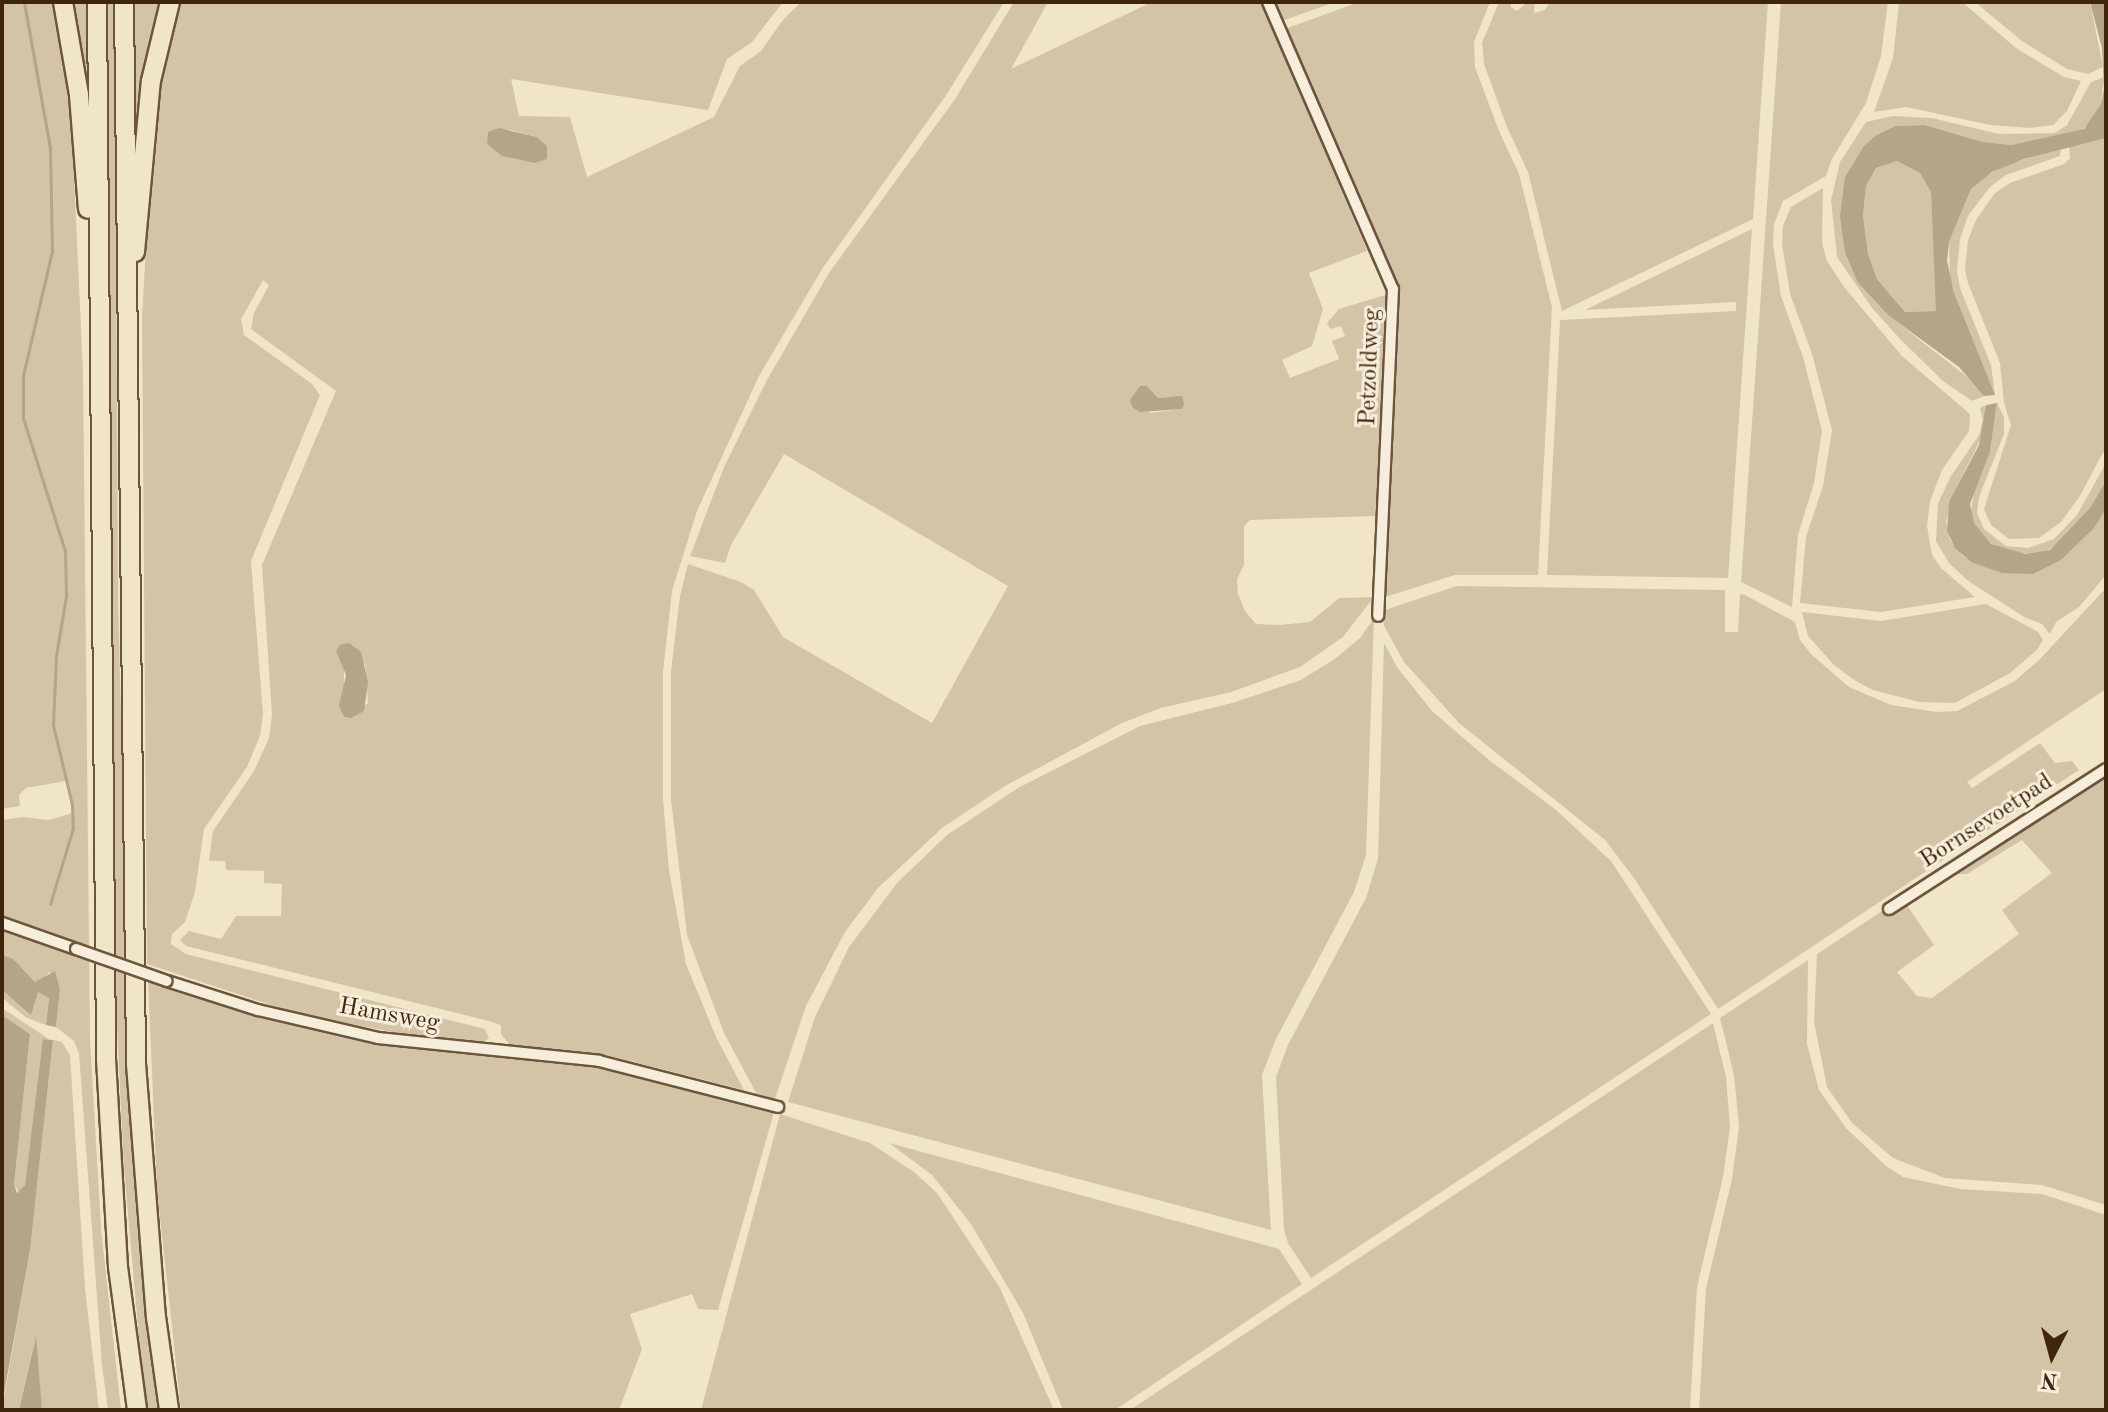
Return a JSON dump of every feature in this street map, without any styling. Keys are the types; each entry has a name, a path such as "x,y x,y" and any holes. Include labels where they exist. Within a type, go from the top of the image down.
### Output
{"highway":[{"path":"63,2 79,95 99,297"},
{"path":"97,2 106,1059 118,1267 137,1410"},
{"path":"124,2 136,1064 156,1317 169,1410"},
{"path":"126,310 139,222 149,94 170,2"}],"street":[{"name":"Petzoldweg","path":"1268,2 1393,289 1378,616"},
{"name":"Bornsevoetpad","path":"1889,909 2106,769"},
{"name":"Hamsweg","path":"2,923 258,1010 378,1038 599,1061 778,1107"}],"shaded area":[{"path":"2,2 56,2 70,88 83,372 90,1038 101,1229 121,1410 108,1410 102,1365 79,1053 74,1041 56,1027 60,990 49,972 43,981 35,982 13,960 2,955 2,928 52,945 51,932 2,916 2,820 23,817 48,820 73,813 66,781 26,788 19,795 20,806 2,809"},
{"path":"71,2 86,2 87,138 77,31"},
{"path":"101,2 115,2 118,595 131,1128 140,1252 159,1410 148,1410 140,1349 124,1169 114,967"},
{"path":"133,2 165,2 134,171"},
{"path":"175,2 783,2 752,42 727,59 708,110 511,79 519,116 570,117 587,177 714,117 740,66 761,51 783,20 801,2 1004,2 947,94 822,269 759,376 697,511 672,591 663,671 663,799 669,870 686,964 716,1037 744,1090 607,1055 510,1045 501,1034 501,1025 489,1021 186,946 180,940 189,931 221,939 236,916 281,916 282,884 264,883 264,871 226,870 225,861 209,861 213,831 254,771 269,738 272,714 262,565 336,391 251,329 254,313 269,285 263,280 241,319 244,335 311,383 320,395 251,561 263,714 260,736 247,767 204,829 195,892 185,922 172,934 171,944 186,954 485,1029 489,1038 481,1044 408,1035 295,1013 147,964 142,318 154,101","holes":["506,129 537,137 546,146 528,161 502,156","365,663 368,703 348,718 344,717 344,670"]},
{"path":"1014,2 1048,2 1011,69 1152,2 1262,2 1367,251 1309,273 1323,309 1312,346 1282,360 1290,378 1339,359 1332,341 1345,336 1341,326 1330,329 1327,323 1339,309 1385,295 1387,304 1376,516 1250,520 1244,526 1244,565 1237,579 1238,594 1245,611 1256,624 1279,625 1310,622 1339,598 1374,597 1343,637 1300,667 1231,692 1161,708 1122,723 1005,786 942,828 878,888 845,932 806,1006 775,1099 756,1093 724,1033 687,935 671,799 671,671 680,596 688,564 741,582 754,590 783,637 932,723 1008,586 784,454 731,545 725,563 690,556 724,467 767,380 829,273 955,99","holes":["1147,386 1158,398 1169,397 1182,409 1150,413"]},
{"path":"1274,2 1335,2 1282,21"},
{"path":"1359,2 1490,2 1474,42 1475,67 1519,174 1552,307 1538,575 1455,575 1385,597 1396,307 1285,29"},
{"path":"1499,2 1511,2 1511,7 1517,11 1527,2 1535,2 1534,13 1545,10 1550,2 1768,2 1753,219 1562,311 1528,172 1507,127 1484,64 1482,43"},
{"path":"1781,2 1888,2 1881,56 1866,103 1832,159 1826,176 1783,201 1774,224 1773,244 1781,296 1803,357 1822,431 1814,483 1798,535 1792,607 1741,582"},
{"path":"1899,2 1962,2 2016,48 2064,77 2081,81 2067,111 2053,125 2030,128 1990,125 1906,107 1874,112 1893,58"},
{"path":"1975,2 2090,2 2103,67 2088,74 2067,69 2022,41"},
{"path":"2090,2 2106,2 2106,138 2024,159 1992,172 1971,189 1949,242 1947,260 1954,293 1995,395 1984,396 1959,367 1889,316 1858,283 1845,253 1840,216 1845,177 1864,146 1875,136 1895,126 1925,125 1983,142 2012,145 2084,129 2101,104 2104,89 2102,48","holes":["1897,161 1920,173 1931,192 1936,311 1905,312 1877,279 1868,254 1863,216 1866,186 1876,168"]},
{"path":"2104,77 2101,104 2095,116 2081,131 2057,137 2012,145 1983,142 1925,125 1895,126 1840,216 1845,253 1858,283 1889,316 1975,383 1984,396 1972,401 1943,381 1900,339 1872,308 1837,257 1831,200 1840,162 1866,122 1893,116 1932,118 1999,134 2055,133 2067,125 2091,82"},
{"path":"499,128 537,137 547,146 547,159 535,163 502,156 487,144 488,132"},
{"path":"2106,138 2106,447 2080,496 2061,522 2039,538 2009,539 1991,525 1984,509 2011,425 2004,403 2000,363 1968,283 1965,270 1968,240 1976,220 1995,193 2010,183 2064,164 2070,158 2069,147"},
{"path":"2061,149 2060,156 2006,175 1990,187 1968,216 1960,239 1957,271 1960,288 1991,365 1995,395 1961,316 1950,278 1949,242 1971,189 1981,179 2005,165"},
{"path":"1897,161 1920,173 1931,192 1937,311 1905,312 1877,279 1868,254 1863,216 1866,186 1876,168"},
{"path":"1823,188 1822,243 1827,261 1844,287 1902,356 1970,414 1969,431 1942,470 1930,501 1927,526 1932,555 1942,569 1975,597 1881,612 1800,603 1806,537 1823,486 1832,430 1812,354 1790,294 1782,244 1783,226 1791,207"},
{"path":"1752,229 1728,578 1547,575 1560,320 1736,311 1736,302 1585,310"},
{"path":"1140,386 1147,386 1158,398 1182,396 1182,409 1140,412 1132,407 1130,400"},
{"path":"1997,403 2004,417 2004,434 1979,497 1977,513 1984,529 2006,546 2028,548 2054,539 2077,515 2106,463 2106,481 2090,508 2059,544 2038,555 2001,550 1985,539 1970,517 1974,492 1990,452"},
{"path":"1997,403 1990,452 1970,504 1974,523 1991,544 2026,554 2050,550 2090,508 2106,481 2106,509 2094,528 2061,560 2033,574 2002,573 1971,562 1955,548 1947,531 1949,502 1979,445 1986,405"},
{"path":"1986,405 1983,434 1955,491 1946,522 1950,540 1962,555 1971,562 2033,574 2094,528 2106,509 2106,575 2079,607 2056,622 2050,634 2042,624 2024,617 1967,580 1949,563 1936,541 1938,503 1951,476 1979,435 1983,420 1980,408"},
{"path":"1457,586 1725,590 1725,632 1738,632 1740,594 1745,595 1795,622 1800,640 1812,655 1849,687 1891,705 1937,712 1957,711 2015,681 2040,659 2106,588 2106,689 1967,782 1972,788 2040,743 2055,763 2072,761 2079,770 1718,1009 1634,878 1605,840 1459,723 1404,662 1384,626 1385,610"},
{"path":"1986,604 2038,632 2043,640 2037,650 2010,673 1955,703 1919,702 1873,690 1854,680 1833,664 1808,636 1802,612 1881,621"},
{"path":"1374,618 1366,855 1354,892 1276,1039 1262,1075 1271,1230 788,1102 815,1017 849,947 897,883 947,835 1018,788 1140,726 1232,703 1301,680 1360,638"},
{"path":"349,643 361,652 368,682 364,711 351,718 344,717 339,706 346,675 336,651 340,645"},
{"path":"1384,643 1397,667 1432,711 1489,760 1555,809 1611,861 1711,1014 1311,1278 1288,1243 1284,1229 1276,1077 1288,1045 1366,898 1378,859"},
{"path":"2106,766 2106,1205 2042,1185 1945,1178 1893,1158 1852,1123 1827,1087 1814,1022 1817,954 1902,898 1934,945 1897,972 1917,996 1932,998 2019,934 2002,910 2052,873 2022,840 1967,874 1951,874"},
{"path":"2,955 13,959 35,982 55,971 60,990 56,1027 46,1025 49,998 38,992 31,1015 2,990"},
{"path":"1808,960 1807,1044 1819,1090 1846,1128 1885,1165 1903,1177 1960,1189 2042,1194 2106,1215 2106,1410 1699,1410 1706,1288 1732,1179 1739,1127 1734,1075 1720,1018"},
{"path":"148,979 285,1021 600,1067 774,1112 718,1310 698,1309 692,1294 630,1314 642,1349 619,1410 181,1410 157,1189"},
{"path":"2,990 31,1014 38,991 49,998 46,1025 27,1018 2,998"},
{"path":"2,1008 49,1039 44,1039 25,1185 19,1193 14,1184 30,1034 2,1015"},
{"path":"2,1015 30,1034 14,1184 17,1193 25,1185 43,1039 53,1040 30,1250 2,1405"},
{"path":"1713,1023 1726,1077 1730,1127 1723,1177 1697,1287 1690,1410 1130,1410"},
{"path":"53,1040 62,1042 70,1055 85,1288 99,1410 42,1410 35,1339 19,1410 2,1410 30,1250"},
{"path":"780,1114 870,1143 914,1172 937,1193 1000,1288 1054,1410 701,1410"},
{"path":"889,1143 1279,1249 1302,1284 1115,1410 1063,1410 1023,1313 971,1224 932,1175"},
{"path":"36,1336 42,1410 19,1410"}],"waterway":[{"path":"24,2 50,148 52,251 23,376 23,418 65,551 66,596 56,656 53,725 72,805 73,828 50,904"}]}
